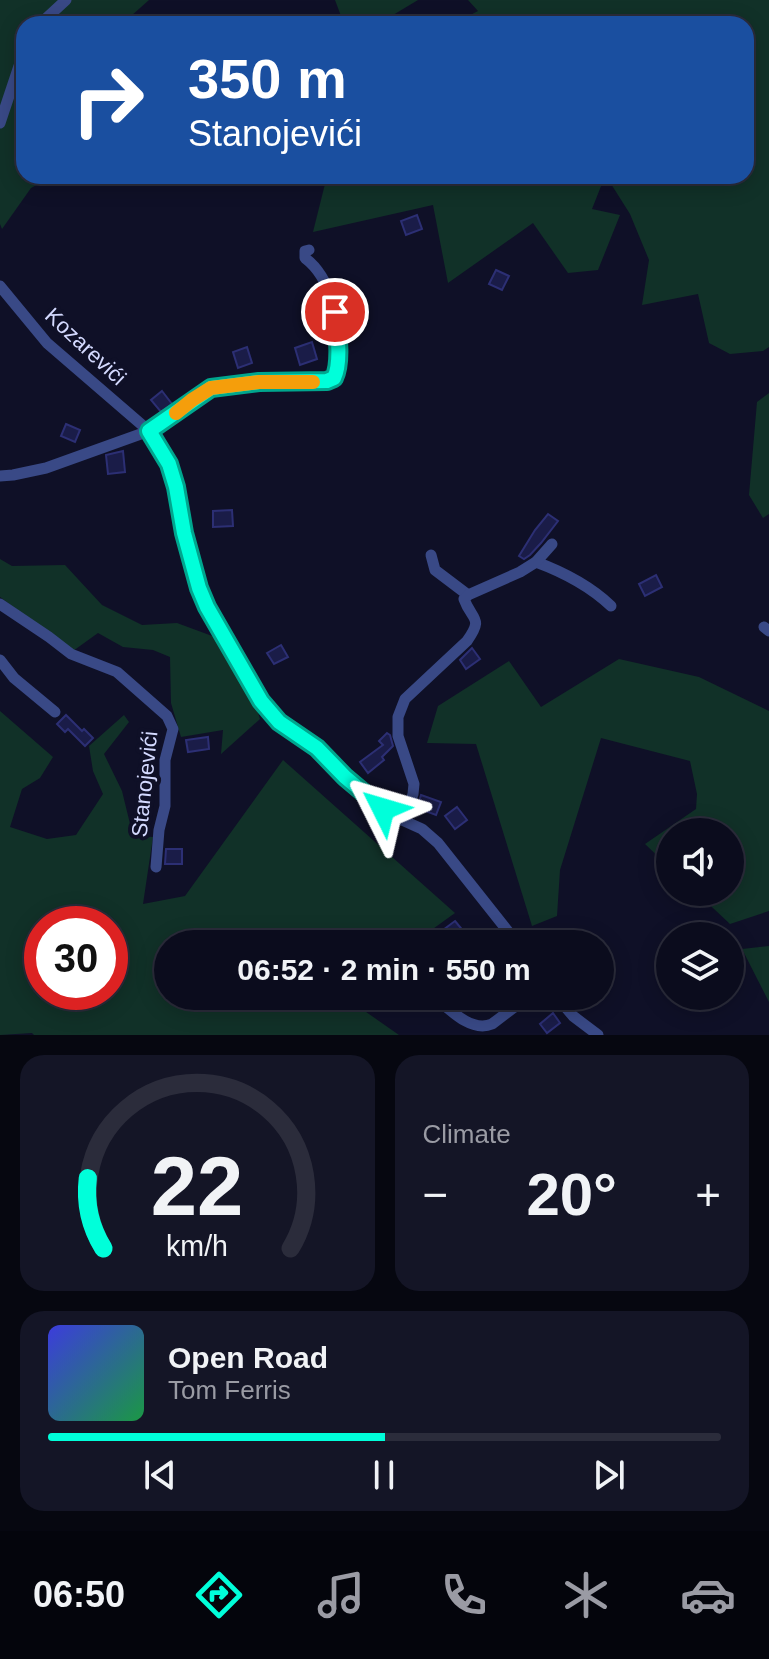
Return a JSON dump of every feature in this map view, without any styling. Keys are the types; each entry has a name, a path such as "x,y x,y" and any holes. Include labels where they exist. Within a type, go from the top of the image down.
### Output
{"street":[{"path":"49,16 66,0"},
{"path":"0,123 16,75"},
{"path":"0,476 46,468 149,431 211,388 259,382 327,381 334,378 338,371 335,312 318,268 305,258 305,251 309,250"},
{"name":"Kozarevići","path":"0,286 47,343 149,431"},
{"path":"149,431 161,448 172,476 199,588 261,701 279,722 317,748 391,815 422,829 438,843 507,930"},
{"path":"404,820 414,784 398,736 398,717 405,699 467,641 475,629 475,618 464,599 520,572 536,562 552,544"},
{"path":"431,555 435,570 468,595"},
{"path":"536,562 578,581 611,606"},
{"name":"Stanojevići","path":"0,604 71,654 117,672 167,716 173,729 165,760 165,806 159,830 156,867"},
{"path":"0,660 14,678 55,712"},
{"path":"450,1010 468,1022 486,1027 510,1010"},
{"path":"568,1010 598,1035"}],"green space":[{"path":"0,0 149,0 131,16 16,16 16,184 38,184 31,188 2,229"},
{"path":"335,0 418,0 391,16 341,16"},
{"path":"468,0 769,0 769,347 763,351 730,354 709,343 698,294 642,305 649,260 630,214 611,184 754,184 754,16 468,16 478,11"},
{"path":"325,184 602,184 592,209 620,215 598,270 568,273 533,223 448,283 433,205 313,232"},
{"path":"769,393 769,514 763,518 749,495 757,402"},
{"path":"0,559 12,566 65,565 102,605 142,625 177,623 223,640 250,686 260,719 221,754 223,730 181,737 171,703 170,657 153,650 123,647 98,633 73,651 0,597"},
{"path":"619,659 699,677 769,711 769,911 728,922 711,906 744,906 744,818 683,818 696,809 697,794 690,761 601,738 560,870 557,916 532,926 476,744 427,743 438,706 509,661 541,707"},
{"path":"0,711 53,757 40,778 22,789 10,827 47,839 76,835 103,794 93,771 89,746 124,715 129,722 104,754 122,791 133,836 153,837 143,904 185,896 283,760 455,913 431,930 154,930 154,1010 363,1010 399,1035 0,1035"},
{"path":"656,836 656,855 645,844"},
{"path":"769,946 769,1002 744,953 744,949"}],"building":[{"path":"417,215 422,229 406,235 401,221"},
{"path":"496,270 509,276 502,290 489,284"},
{"path":"312,342 317,359 300,365 295,348"},
{"path":"247,347 252,363 238,368 233,352"},
{"path":"162,391 172,404 161,412 151,400"},
{"path":"66,424 80,430 75,442 61,436"},
{"path":"123,451 125,472 108,474 106,455"},
{"path":"232,510 233,526 213,527 213,511"},
{"path":"548,514 558,521 530,555 524,559 519,556 535,530"},
{"path":"656,575 662,587 645,596 639,584"},
{"path":"281,645 288,657 274,664 267,653"},
{"path":"472,648 480,659 466,669 460,660"},
{"path":"66,715 93,738 85,746 68,729 65,732 57,724"},
{"path":"387,733 393,746 382,757 384,760 368,773 360,762 383,745 379,741"},
{"path":"208,737 209,749 188,752 186,740"},
{"path":"421,795 441,802 436,815 417,808"},
{"path":"457,807 467,820 455,829 445,816"},
{"path":"166,849 182,849 182,864 165,864"},
{"path":"455,921 462,930 443,930"},
{"path":"553,1013 560,1023 547,1033 540,1024"}],"slow traffic":[{"path":"176,413 211,388 259,382 313,382"}],"route":[{"path":"335,312 338,371 334,378 327,381 259,382 211,388 149,431 169,464 199,588 261,701 279,722 317,748 383,809"}]}
